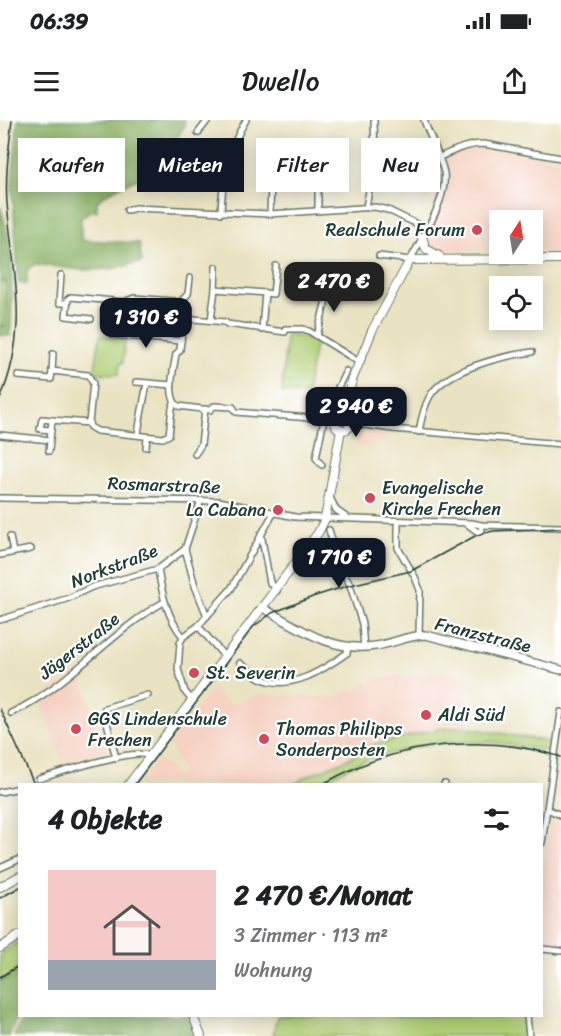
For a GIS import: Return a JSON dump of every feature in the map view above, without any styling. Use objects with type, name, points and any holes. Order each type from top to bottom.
[{"type":"main road","points":[[422,237],[423,245],[428,252],[446,258]]},
{"type":"main road","points":[[344,414],[352,380],[372,331],[410,260],[561,259]]},
{"type":"main road","points":[[344,414],[349,417],[350,423],[348,428],[341,429],[335,425],[335,420],[344,414]]},
{"type":"main road","points":[[130,783],[277,591],[318,533],[325,519],[341,429]]},
{"type":"main road","points":[[0,887],[18,877]]},
{"type":"main road","points":[[0,948],[18,936]]},
{"type":"main road","points":[[193,1017],[201,1036]]},
{"type":"street","points":[[198,133],[208,120]]},
{"type":"street","points":[[221,213],[222,184],[227,161],[231,148],[246,120]]},
{"type":"street","points":[[366,207],[376,149],[374,120]]},
{"type":"street","points":[[424,120],[431,138]]},
{"type":"street","points":[[440,157],[464,146],[484,144],[561,158]]},
{"type":"street","points":[[378,256],[410,260],[441,198],[445,183],[440,162]]},
{"type":"street","points":[[270,214],[271,192]]},
{"type":"street","points":[[318,192],[318,211]]},
{"type":"street","points":[[127,210],[136,208],[270,214],[366,207],[388,210],[427,229]]},
{"type":"street","points":[[214,289],[273,294],[276,266]]},
{"type":"street","points":[[211,320],[216,267]]},
{"type":"street","points":[[61,275],[59,303],[66,303]]},
{"type":"street","points":[[178,304],[188,294],[190,278]]},
{"type":"street","points":[[317,336],[328,292],[336,290],[352,293]]},
{"type":"street","points":[[262,330],[265,293]]},
{"type":"street","points":[[91,319],[66,316],[68,299],[71,297],[124,302],[134,298],[173,301],[178,304],[186,321]]},
{"type":"street","points":[[52,371],[90,376],[93,383],[89,423],[90,427],[97,432],[163,438],[169,435],[174,403],[172,385],[176,354],[180,350],[182,327],[186,321],[211,320],[285,332],[285,329],[303,329],[359,362]]},
{"type":"street","points":[[114,335],[181,341]]},
{"type":"street","points":[[419,432],[428,399],[445,382],[489,361],[532,352]]},
{"type":"street","points":[[18,376],[51,379],[53,354]]},
{"type":"street","points":[[322,465],[316,458],[324,418],[346,371]]},
{"type":"street","points":[[136,382],[172,385]]},
{"type":"street","points":[[138,435],[147,383]]},
{"type":"street","points":[[174,403],[181,407],[210,410],[214,406],[233,407],[236,412],[335,420]]},
{"type":"street","points":[[195,454],[201,445],[205,409]]},
{"type":"street","points":[[51,430],[40,429],[42,419],[89,423]]},
{"type":"street","points":[[49,451],[52,420]]},
{"type":"street","points":[[350,423],[419,432],[561,444]]},
{"type":"street","points":[[0,435],[50,440]]},
{"type":"street","points":[[146,447],[147,438]]},
{"type":"street","points":[[329,496],[338,512],[348,518]]},
{"type":"street","name":"Rosmarstraße","points":[[0,498],[201,500],[228,502],[273,514],[325,519],[348,518],[467,524],[478,532],[482,530],[481,525],[561,527]]},
{"type":"street","points":[[201,500],[185,549],[195,586],[207,616]]},
{"type":"street","points":[[192,700],[185,692],[178,669],[179,648],[183,637],[198,626],[236,580],[273,514]]},
{"type":"street","points":[[398,521],[398,548],[420,590],[419,635]]},
{"type":"street","points":[[329,530],[339,564],[351,588],[362,624],[364,647]]},
{"type":"street","points":[[261,534],[271,585],[277,591]]},
{"type":"street","points":[[10,537],[13,552]]},
{"type":"street","points":[[0,555],[31,549]]},
{"type":"street","name":"Norkstraße","points":[[0,620],[69,598],[92,587],[158,569],[185,549]]},
{"type":"street","points":[[158,569],[164,602],[183,637]]},
{"type":"street","name":"Jägerstraße","points":[[11,712],[36,699],[133,622],[164,602]]},
{"type":"street","name":"Franzstraße","points":[[263,608],[321,640],[348,647],[375,646],[419,635],[561,670]]},
{"type":"street","points":[[198,626],[225,657]]},
{"type":"street","points":[[240,663],[258,677],[275,682],[287,681],[319,673],[347,653],[348,647]]},
{"type":"street","points":[[116,758],[105,708],[148,695]]},
{"type":"street","points":[[543,834],[561,712]]},
{"type":"street","points":[[39,778],[140,753],[150,756]]},
{"type":"street","points":[[0,792],[18,788]]},
{"type":"street","points":[[546,805],[561,815]]},
{"type":"street","points":[[0,868],[18,860]]},
{"type":"street","points":[[543,950],[561,951]]},
{"type":"street","points":[[527,1017],[529,1036]]},
{"type":"shaded area","points":[[479,146],[561,160],[561,251],[543,251],[543,210],[489,210],[489,250],[431,249],[428,245],[427,234],[449,184],[445,162],[447,157],[467,148]]},
{"type":"shaded area","points":[[366,432],[386,437],[385,442],[370,441],[368,447],[357,447],[359,434],[366,435]]},
{"type":"shaded area","name":"GGS Lindenschule Frechen","points":[[79,672],[109,750],[64,766],[39,699]]},
{"type":"shaded area","points":[[434,672],[468,675],[468,734],[400,743],[339,761],[304,783],[140,783],[158,759],[171,768],[175,777],[182,774],[169,744],[213,687],[223,701],[231,704],[260,694],[334,697],[379,678]]},
{"type":"shaded area","points":[[551,819],[561,825],[561,946],[543,945],[543,863]]},
{"type":"green space","points":[[18,120],[184,120],[185,125],[177,138],[137,138],[137,178],[125,184],[125,138],[18,138],[18,192],[109,192],[97,202],[97,211],[90,211],[81,218],[81,240],[139,243],[142,262],[111,269],[81,270],[35,264],[27,270],[27,284],[19,283],[12,186]]},
{"type":"green space","points":[[0,206],[10,254],[12,303],[10,336],[0,335],[0,326],[4,326],[6,282],[0,281]]},
{"type":"green space","points":[[0,281],[6,282],[4,327],[0,326]]},
{"type":"green space","points":[[286,334],[316,340],[306,394],[282,393]]},
{"type":"green space","points":[[100,336],[125,338],[123,363],[120,363],[119,374],[93,372]]},
{"type":"green space","points":[[464,727],[551,742],[549,751],[493,742],[433,743],[372,758],[347,768],[322,783],[296,783],[373,745],[433,730]]},
{"type":"green space","points":[[18,942],[18,971],[0,982],[0,955]]},
{"type":"green space","points":[[18,971],[18,1015],[9,1036],[0,1036],[0,982]]},
{"type":"green space","points":[[24,1017],[188,1017],[196,1036],[14,1036]]},
{"type":"green space","points":[[277,1017],[522,1017],[523,1031],[521,1036],[273,1036]]},
{"type":"tram line","points":[[136,783],[253,627],[272,613],[350,585],[411,571],[477,535],[493,531],[561,528]]},
{"type":"tram line","points":[[0,898],[18,888]]},
{"type":"railway","points":[[0,399],[15,349],[17,325],[17,301],[7,193],[12,120]]},
{"type":"railway","points":[[0,709],[34,783]]},
{"type":"railway","points":[[325,783],[379,759],[439,746],[500,745],[531,749],[561,757]]},
{"type":"railway","points":[[0,977],[18,966]]},
{"type":"place","name":"Realschule Forum","points":[[477,230]]},
{"type":"place","name":"Evangelische Kirche Frechen","points":[[370,498]]},
{"type":"place","name":"La Cabana","points":[[278,510]]},
{"type":"place","name":"St. Severin","points":[[194,673]]},
{"type":"place","name":"Aldi Süd","points":[[426,715]]},
{"type":"place","name":"GGS Lindenschule Frechen","points":[[76,729]]},
{"type":"place","name":"Thomas Philipps Sonderposten","points":[[264,739]]}]
